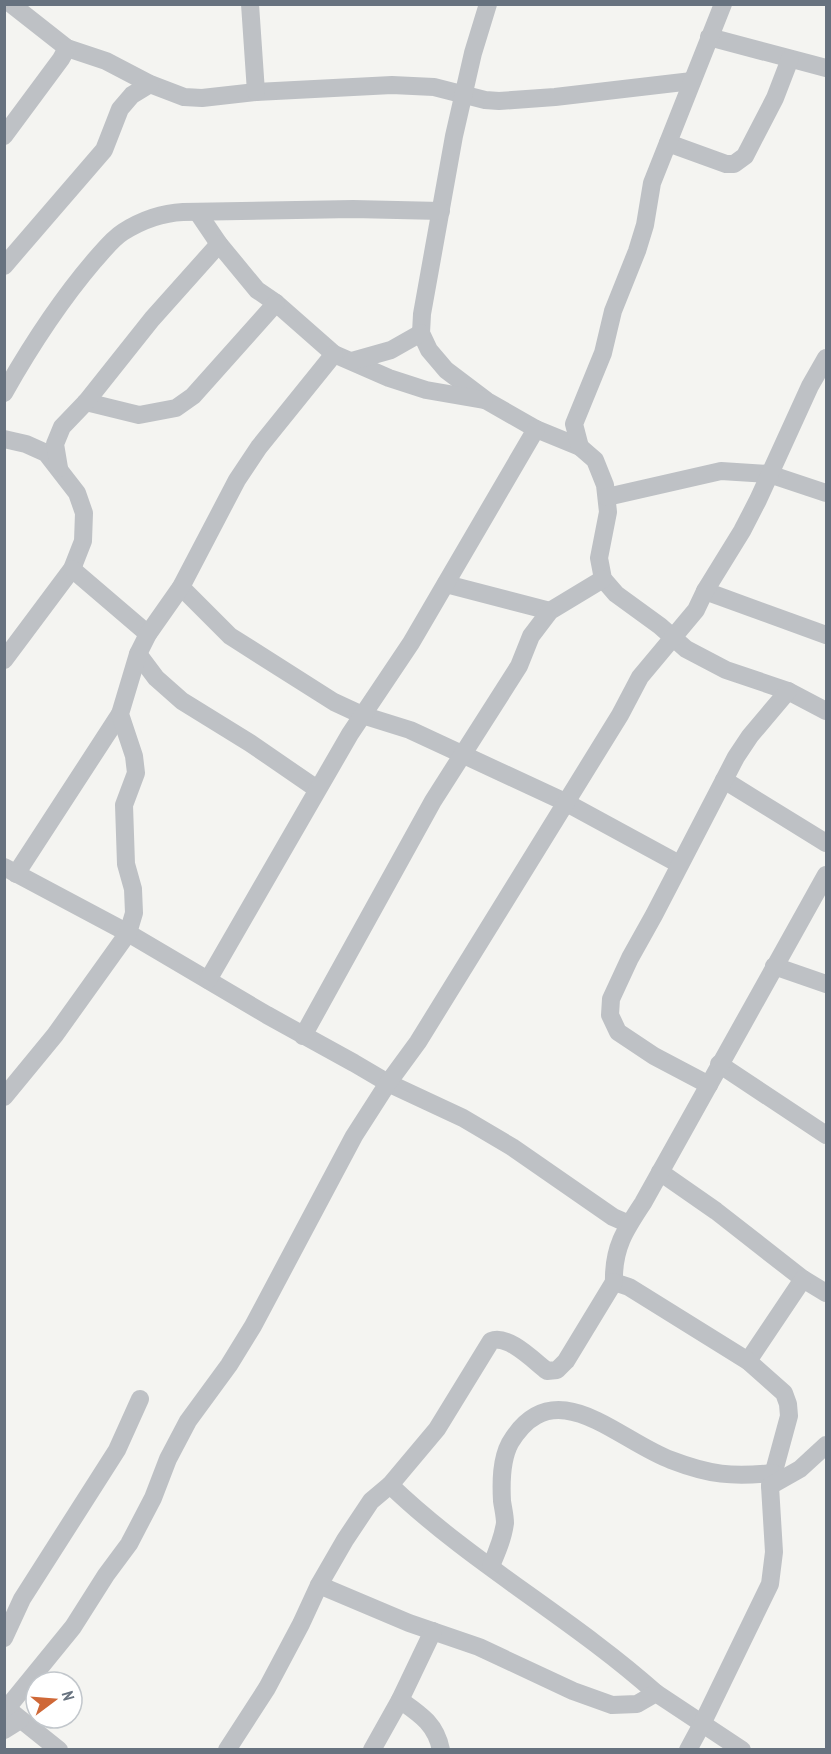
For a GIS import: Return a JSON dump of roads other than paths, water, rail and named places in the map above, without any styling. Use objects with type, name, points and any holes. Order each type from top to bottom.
[{"type":"street","points":[[11,4],[67,48],[106,61],[150,84],[184,97],[202,98],[256,92],[392,85],[434,87],[485,100],[500,101],[555,98],[692,81]]},
{"type":"street","points":[[250,4],[256,92]]},
{"type":"street","points":[[488,4],[448,164],[422,314],[421,333],[429,350],[446,370],[488,401],[536,429],[580,447],[595,460],[601,473],[608,512],[599,558],[603,579],[616,594],[686,649],[726,670],[788,692],[826,711]]},
{"type":"street","points":[[555,437],[574,424],[603,353],[613,311],[645,225],[652,183],[723,4]]},
{"type":"street","points":[[709,37],[826,68]]},
{"type":"street","points":[[4,136],[67,48]]},
{"type":"street","points":[[668,143],[726,164],[739,162],[745,156],[776,98],[790,59]]},
{"type":"street","points":[[4,266],[104,150],[120,109],[132,95],[150,84]]},
{"type":"street","points":[[4,393],[64,300],[111,242],[122,232],[152,217],[169,212],[353,209],[441,211]]},
{"type":"street","points":[[198,213],[219,244],[257,290],[276,303],[334,354],[389,378],[426,390],[488,401]]},
{"type":"street","points":[[59,468],[55,444],[62,427],[86,402],[152,319],[219,244]]},
{"type":"street","points":[[86,402],[139,415],[176,408],[193,396],[276,303]]},
{"type":"street","points":[[352,361],[391,350],[421,333]]},
{"type":"street","points":[[334,354],[259,447],[237,480],[181,587],[148,634],[138,654],[120,714],[10,870],[128,933],[388,1083],[463,1118],[512,1147],[613,1217],[629,1224]]},
{"type":"street","points":[[4,1730],[10,1711],[73,1627],[129,1544],[188,1421],[229,1365],[253,1326],[354,1136],[418,1042],[620,715],[640,677],[696,610],[742,531],[810,386],[826,358]]},
{"type":"street","points":[[574,424],[580,447]]},
{"type":"street","points":[[208,980],[317,789],[362,715],[411,643],[536,429]]},
{"type":"street","points":[[4,439],[26,444],[46,453],[77,493],[84,513],[83,541],[72,569],[4,660]]},
{"type":"street","points":[[607,497],[721,471],[769,474],[826,493]]},
{"type":"street","points":[[72,569],[148,634]]},
{"type":"street","points":[[303,1036],[433,801],[519,666],[531,636],[550,611],[603,579]]},
{"type":"street","points":[[446,584],[550,611]]},
{"type":"street","points":[[181,587],[230,636],[333,702],[362,715],[410,730],[565,802],[679,864]]},
{"type":"street","points":[[705,591],[826,635]]},
{"type":"street","points":[[138,654],[156,678],[182,701],[250,743],[317,789]]},
{"type":"street","points":[[709,1084],[654,1056],[618,1032],[610,1015],[611,999],[630,958],[724,780],[750,736],[788,692]]},
{"type":"street","points":[[4,1097],[55,1035],[128,933],[134,913],[133,889],[126,864],[124,805],[136,773],[134,756],[120,714]]},
{"type":"street","points":[[724,780],[826,843]]},
{"type":"street","points":[[227,1749],[267,1688],[319,1585],[345,1540],[371,1501],[390,1485],[437,1429],[491,1341],[498,1338],[507,1341],[547,1371],[557,1370],[566,1361],[614,1282],[616,1251],[629,1224],[826,875]]},
{"type":"street","points":[[774,966],[826,984]]},
{"type":"street","points":[[719,1064],[826,1135]]},
{"type":"street","points":[[660,1172],[716,1211],[803,1279],[826,1293]]},
{"type":"street","points":[[748,1361],[803,1279]]},
{"type":"street","points":[[614,1282],[629,1287],[748,1361],[784,1393],[788,1404],[789,1416],[772,1480],[774,1551],[770,1584],[688,1749]]},
{"type":"street","points":[[4,1638],[22,1599],[117,1450],[140,1399]]},
{"type":"street","points":[[491,1566],[499,1549],[505,1521],[501,1473],[509,1445],[526,1421],[540,1412],[566,1409],[588,1416],[669,1460],[710,1474],[772,1480],[800,1469],[826,1445]]},
{"type":"street","points":[[390,1485],[413,1507],[612,1656],[656,1693],[742,1749]]},
{"type":"street","points":[[319,1585],[410,1623],[515,1662],[573,1691],[612,1705],[637,1704],[656,1693]]},
{"type":"street","points":[[372,1749],[400,1700],[434,1631]]},
{"type":"street","points":[[400,1700],[427,1719],[435,1731],[441,1749]]},
{"type":"street","points":[[10,1711],[59,1749]]}]
